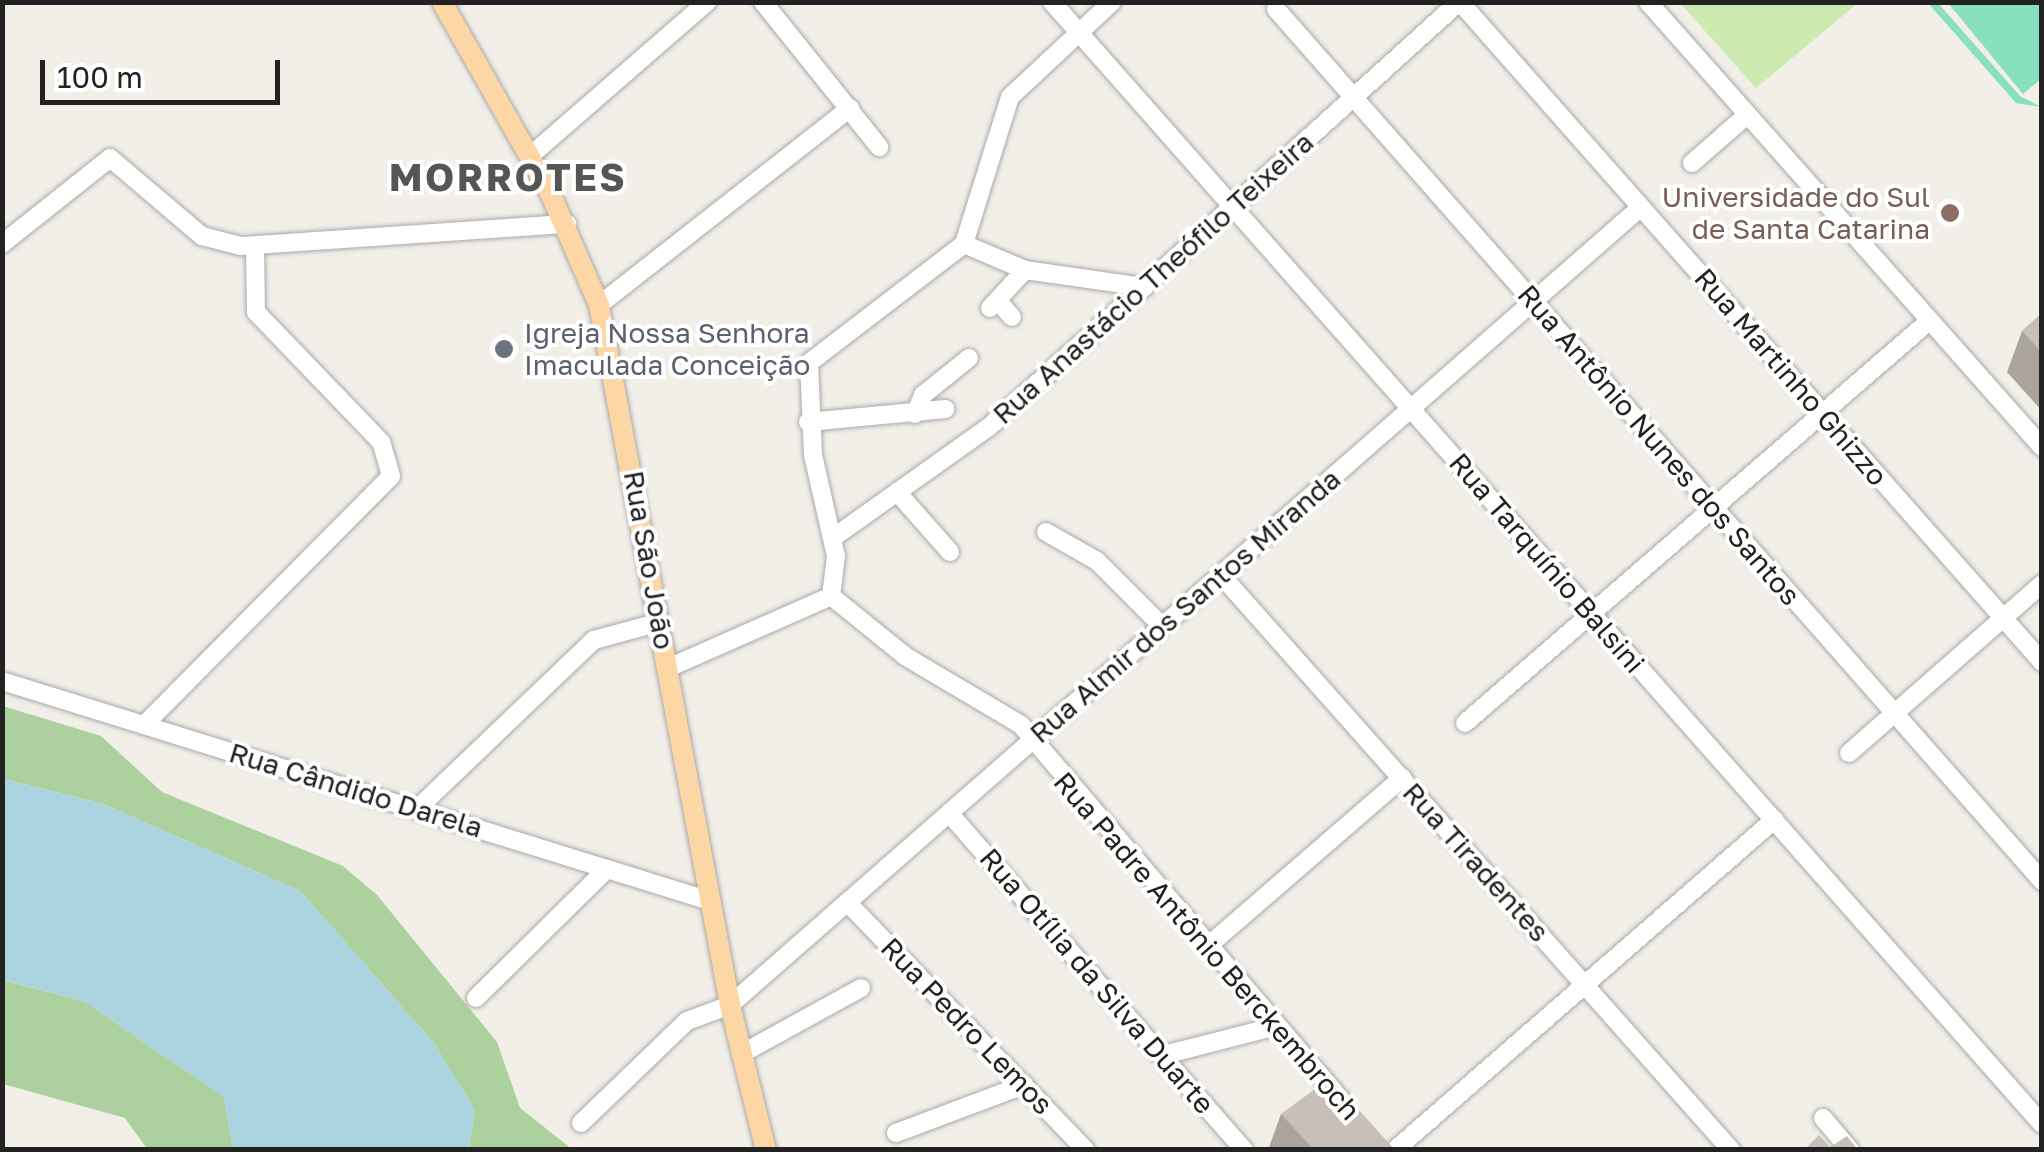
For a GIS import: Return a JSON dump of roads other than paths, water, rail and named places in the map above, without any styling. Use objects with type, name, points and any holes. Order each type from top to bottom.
[{"type":"main road","name":"Rua São João","points":[[442,2],[566,224],[599,305],[730,1005],[766,1150]]},
{"type":"street","points":[[530,156],[707,2]]},
{"type":"street","points":[[764,2],[878,147]]},
{"type":"street","name":"Rua Tarquínio Balsini","points":[[1052,2],[2042,1124]]},
{"type":"street","points":[[668,668],[830,596],[834,538],[808,422],[813,355],[964,244],[1010,97],[1112,2]]},
{"type":"street","name":"Rua Anastácio Theófilo Teixeira","points":[[834,538],[990,426],[1231,204],[1460,2]]},
{"type":"street","name":"Rua Martinho Ghizzo","points":[[1460,2],[2042,662]]},
{"type":"street","points":[[1648,2],[2042,447]]},
{"type":"street","name":"Rua Antônio Nunes dos Santos","points":[[1276,9],[2042,881]]},
{"type":"street","points":[[599,305],[850,108]]},
{"type":"street","points":[[1692,163],[1748,115]]},
{"type":"street","points":[[2,244],[110,158],[202,236],[255,246],[566,224]]},
{"type":"street","name":"Rua Almir dos Santos Miranda","points":[[581,1122],[686,1021],[730,1005],[1641,208]]},
{"type":"street","points":[[964,244],[1025,270],[1145,287]]},
{"type":"street","points":[[145,724],[391,476],[381,442],[256,312],[255,246]]},
{"type":"street","points":[[1012,317],[994,304],[1025,270]]},
{"type":"street","points":[[1464,723],[1929,321]]},
{"type":"street","points":[[915,414],[923,396],[970,358]]},
{"type":"street","points":[[808,422],[945,409]]},
{"type":"street","points":[[897,492],[950,552]]},
{"type":"street","points":[[1046,532],[1097,562],[1162,626]]},
{"type":"street","name":"Rua Tiradentes","points":[[1222,575],[1731,1150]]},
{"type":"street","points":[[1848,753],[2042,584]]},
{"type":"street","name":"Rua Padre Antônio Berckembroch","points":[[830,596],[905,656],[1010,714],[1030,742],[1372,1136]]},
{"type":"street","points":[[417,809],[594,640],[660,622]]},
{"type":"street","name":"Rua Cândido Darela","points":[[2,681],[710,901]]},
{"type":"street","points":[[1208,946],[1402,778]]},
{"type":"street","name":"Rua Otília da Silva Duarte","points":[[949,813],[1244,1150]]},
{"type":"street","points":[[1395,1150],[1774,820]]},
{"type":"street","points":[[476,998],[607,868]]},
{"type":"street","name":"Rua Pedro Lemos","points":[[847,902],[1086,1150]]},
{"type":"street","points":[[741,1054],[861,988]]},
{"type":"street","points":[[1164,1055],[1277,1026]]},
{"type":"street","points":[[896,1133],[1024,1085]]},
{"type":"street","points":[[1823,1118],[1850,1150]]},
{"type":"water","points":[[3,779],[103,804],[300,891],[433,1042],[475,1111],[469,1149],[233,1149],[224,1097],[84,1001],[3,980]]},
{"type":"place","name":"Universidade do Sul de Santa Catarina","points":[[1950,213]]},
{"type":"place","name":"Igreja Nossa Senhora Imaculada Conceição","points":[[504,349]]},
{"type":"district","name":"MORROTES","points":[[508,177]]}]
